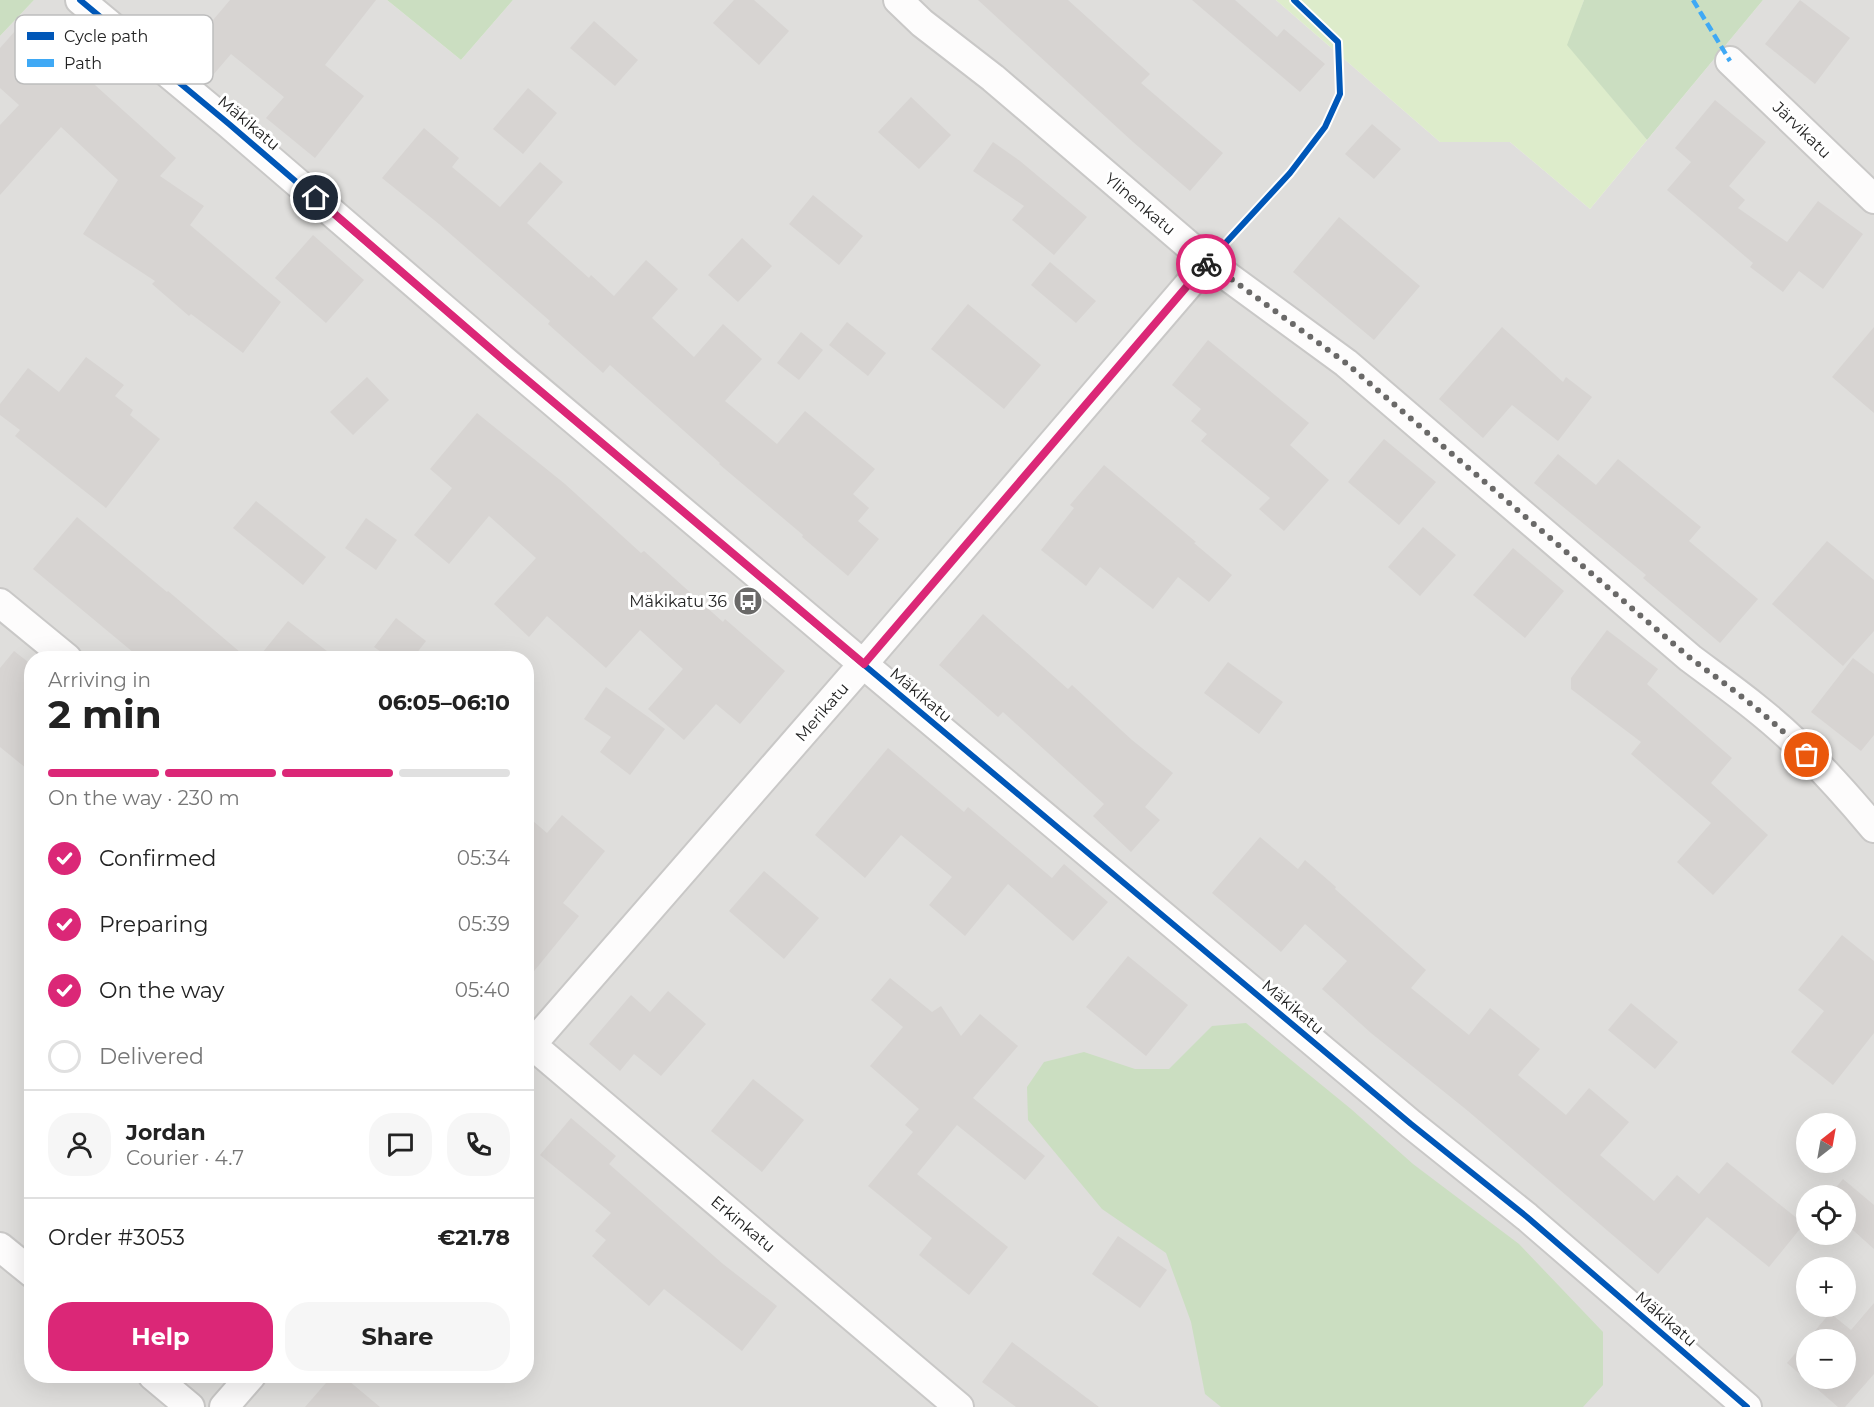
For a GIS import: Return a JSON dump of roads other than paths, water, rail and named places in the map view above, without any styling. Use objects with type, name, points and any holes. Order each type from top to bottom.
[{"type":"street","name":"Mäkikatu","points":[[80,0],[98,15]]},
{"type":"street","name":"Ylinenkatu","points":[[897,0],[922,23],[993,78],[1208,262],[1346,363],[1690,658],[1769,719],[1846,794],[1874,828]]},
{"type":"street","name":"Järvikatu","points":[[1730,61],[1874,199]]},
{"type":"street","name":"Mäkikatu","points":[[181,84],[864,664],[1411,1124],[1527,1217],[1747,1407]]},
{"type":"street","name":"Merikatu","points":[[534,1038],[864,664],[1208,262]]},
{"type":"street","points":[[0,603],[58,651]]},
{"type":"street","name":"Erkinkatu","points":[[534,1050],[959,1407]]},
{"type":"street","points":[[0,1247],[24,1266]]},
{"type":"street","points":[[161,1383],[190,1407]]},
{"type":"street","points":[[224,1407],[245,1383]]},
{"type":"place","name":"Mäkikatu 36","points":[[748,601]]}]
